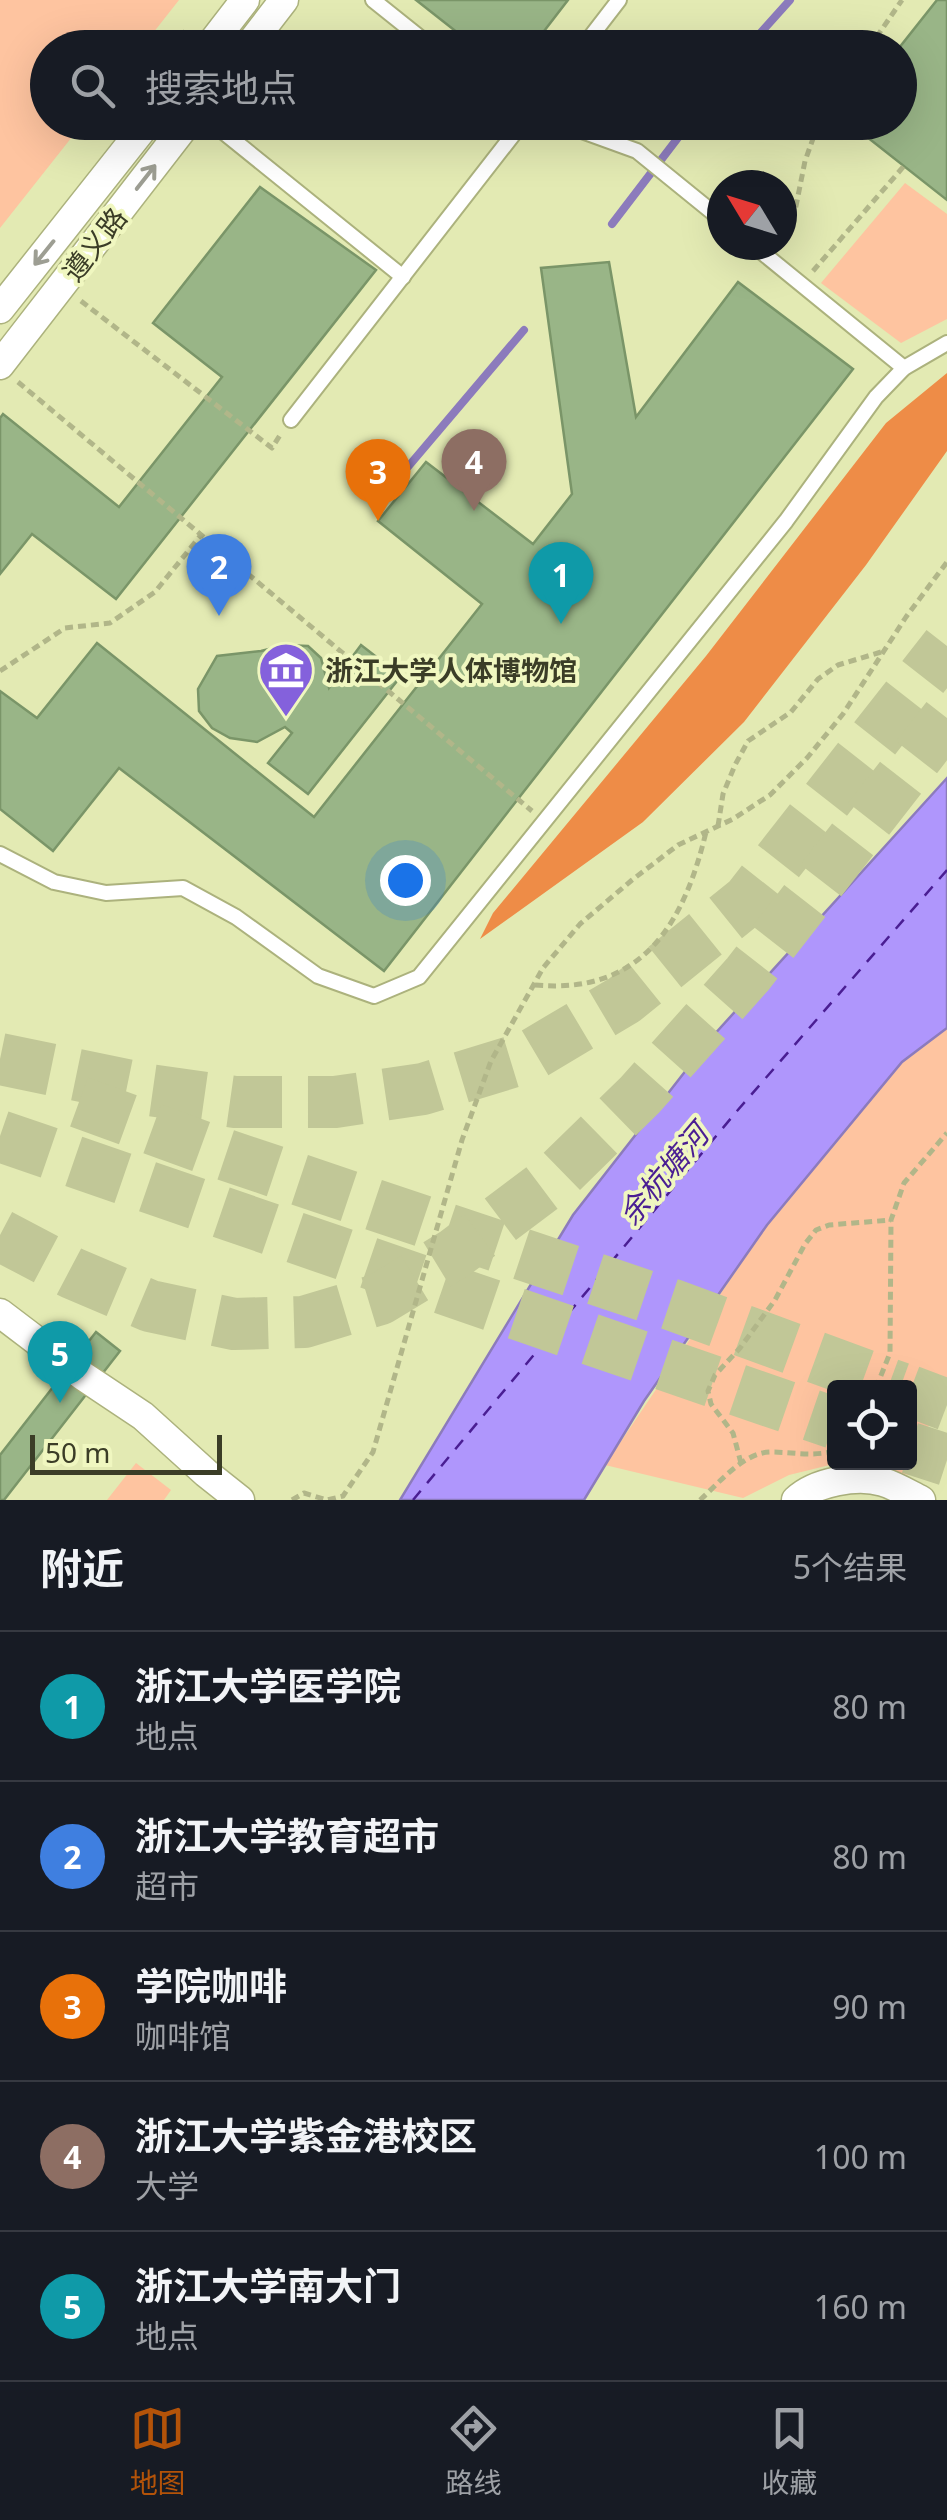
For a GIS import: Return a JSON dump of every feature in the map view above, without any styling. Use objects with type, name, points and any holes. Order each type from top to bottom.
[{"type":"street","points":[[222,30],[245,0]]},
{"type":"street","points":[[261,30],[284,0]]},
{"type":"street","name":"遵义路","points":[[1,305],[134,140]]},
{"type":"street","name":"遵义路","points":[[11,350],[174,140]]},
{"type":"street","points":[[1,305],[11,350]]},
{"type":"street","points":[[0,1313],[143,1416],[240,1500]]},
{"type":"street","points":[[796,1500],[839,1480],[880,1480],[921,1500]]},
{"type":"lane","points":[[373,0],[410,30]]},
{"type":"lane","points":[[596,30],[619,0]]},
{"type":"lane","points":[[234,140],[403,276]]},
{"type":"lane","points":[[291,420],[509,140]]},
{"type":"lane","points":[[607,140],[637,151],[707,208]]},
{"type":"lane","points":[[771,260],[904,368]]},
{"type":"lane","points":[[0,854],[54,882],[106,894],[184,888],[236,917],[318,976],[374,996],[418,977],[786,521],[876,397],[904,368],[947,342]]},
{"type":"path","points":[[881,30],[902,0]]},
{"type":"path","points":[[797,201],[813,140]]},
{"type":"path","points":[[801,284],[904,166]]},
{"type":"path","points":[[75,296],[272,448],[291,420]]},
{"type":"path","points":[[11,350],[201,535],[544,821]]},
{"type":"path","points":[[0,671],[64,628],[110,623],[155,592],[201,535]]},
{"type":"path","points":[[292,1500],[304,1493],[326,1500],[343,1496],[373,1452],[462,1140],[491,1061],[543,968],[580,924],[678,846],[770,795],[807,758],[843,714],[947,562]]},
{"type":"path","points":[[718,826],[723,794],[748,741],[791,712],[818,680],[838,665],[884,651]]},
{"type":"path","points":[[534,985],[587,983],[643,958],[684,902],[698,868],[706,832]]},
{"type":"path","points":[[879,1380],[890,1353],[891,1220],[904,1184],[947,1132]]},
{"type":"path","points":[[741,1463],[733,1432],[708,1392],[716,1375],[776,1300],[816,1230],[829,1225],[891,1220]]},
{"type":"path","points":[[700,1500],[741,1463],[766,1451],[801,1455],[827,1452]]},
{"type":"shaded area","points":[[0,0],[179,0],[155,30],[30,30],[30,140],[70,140],[0,228]]},
{"type":"shaded area","points":[[905,183],[947,214],[947,319],[901,343],[821,283]]},
{"type":"shaded area","points":[[947,373],[947,451],[866,565],[744,722],[643,822],[480,939],[493,913],[706,656],[886,423]]},
{"type":"shaded area","points":[[947,1028],[947,1380],[917,1455],[917,1380],[827,1380],[827,1466],[789,1475],[743,1498],[605,1465],[767,1225],[902,1062]]},
{"type":"shaded area","points":[[136,1463],[171,1490],[164,1500],[107,1500]]},
{"type":"shaded area","points":[[884,1470],[911,1470],[909,1475]]},
{"type":"water","name":"余杭塘河","points":[[947,778],[947,1028],[902,1062],[767,1225],[644,1401],[584,1500],[400,1500],[573,1215],[712,1037]]},
{"type":"building","points":[[416,0],[568,0],[545,30],[454,30]]},
{"type":"building","points":[[937,0],[947,0],[947,200],[871,140],[917,140],[917,30],[913,30]]},
{"type":"building","points":[[260,187],[376,270],[116,599],[32,534],[0,574],[0,418],[3,414],[119,507],[222,377],[153,323]]},
{"type":"building","points":[[609,262],[636,417],[738,282],[853,369],[384,971],[119,768],[53,851],[0,809],[0,691],[37,718],[97,643],[314,817],[482,604],[378,521],[426,462],[533,544],[572,494],[541,268]]},
{"type":"building","name":"浙江大学人体博物馆","points":[[285,645],[308,646],[321,658],[329,688],[361,645],[401,676],[308,794],[268,763],[292,733],[285,727],[257,742],[230,738],[212,728],[199,711],[198,689],[217,656]]},
{"type":"building","points":[[96,1332],[120,1351],[4,1500],[0,1500],[0,1455]]},
{"type":"waterway","points":[[763,30],[790,0]]},
{"type":"waterway","points":[[612,224],[676,140]]},
{"type":"waterway","points":[[379,501],[524,330]]},
{"type":"ferry route","points":[[413,1500],[737,1111],[947,870]]},
{"type":"tunnel","points":[[0,1059],[150,1090],[235,1102],[335,1102],[423,1089],[528,1057],[624,1000],[748,900],[947,646]]},
{"type":"tunnel","points":[[0,1235],[72,1273],[150,1306],[234,1324],[304,1322],[380,1299],[454,1254],[554,1179],[640,1095],[748,974],[947,718]]},
{"type":"tunnel","points":[[79,1102],[673,1305],[878,1380]]},
{"type":"tunnel","points":[[0,1136],[827,1421]]},
{"type":"tunnel","points":[[917,1394],[947,1405]]},
{"type":"tunnel","points":[[917,1450],[947,1460]]},
{"type":"place","name":"浙江大学紫金港校区","points":[[474,511]]},
{"type":"place","name":"学院咖啡","points":[[378,521]]},
{"type":"place","name":"浙江大学教育超市","points":[[219,616]]},
{"type":"place","name":"浙江大学医学院","points":[[561,624]]},
{"type":"place","name":"浙江大学人体博物馆","points":[[286,719]]},
{"type":"place","name":"浙江大学南大门","points":[[60,1403]]}]
